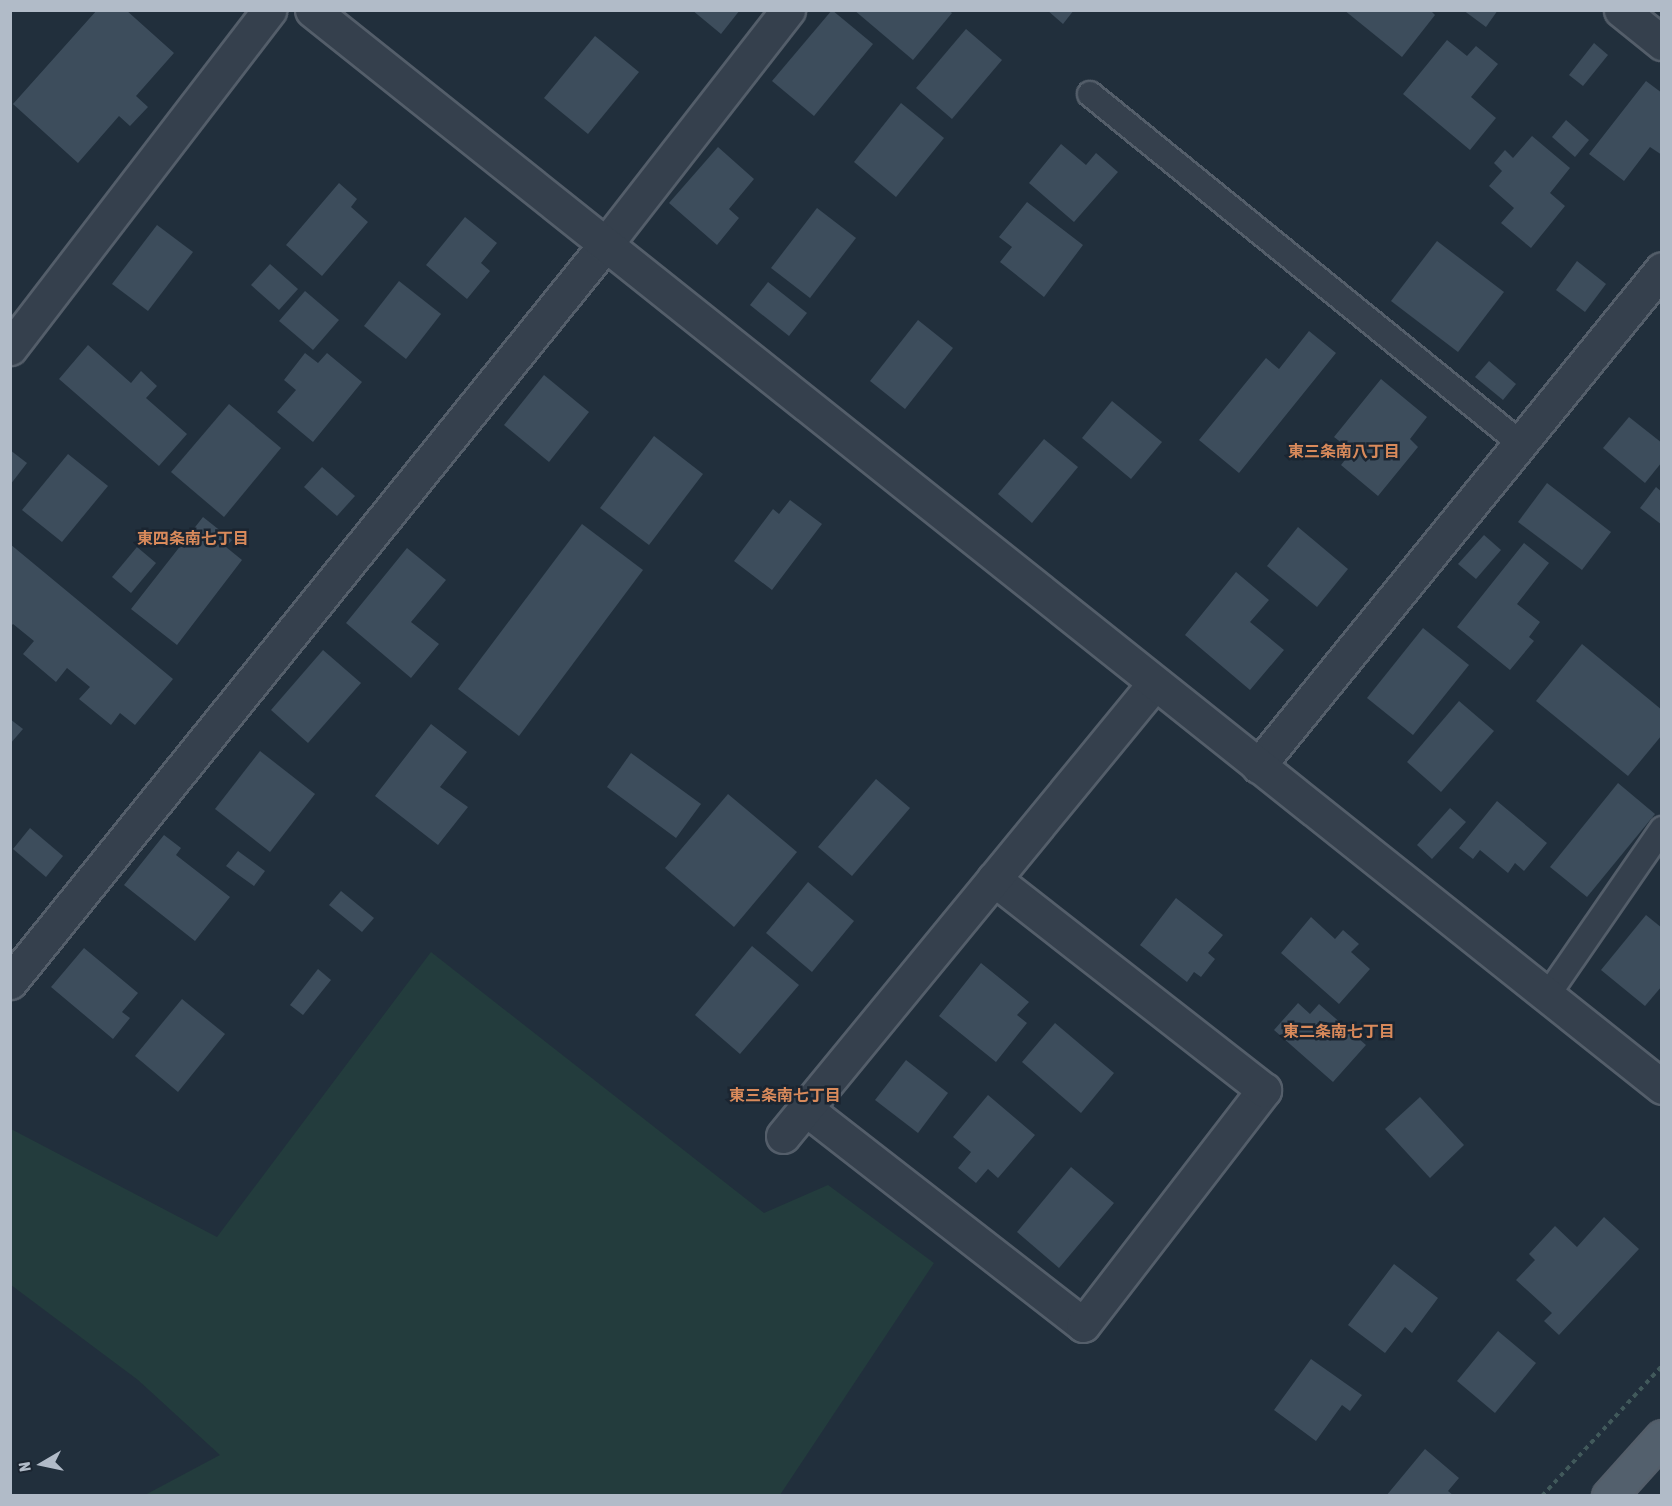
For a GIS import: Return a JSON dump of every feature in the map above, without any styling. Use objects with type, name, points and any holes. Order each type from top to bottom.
[{"type":"main road","points":[[1609,1496],[1662,1437]]},
{"type":"street","points":[[10,348],[269,10]]},
{"type":"street","points":[[312,10],[1662,1088]]},
{"type":"street","points":[[10,982],[605,245],[788,10]]},
{"type":"street","points":[[1621,10],[1662,43]]},
{"type":"street","points":[[1258,766],[1662,269]]},
{"type":"street","points":[[783,1136],[1154,684]]},
{"type":"street","points":[[806,1110],[1083,1325],[1264,1090],[994,879]]},
{"type":"lane","points":[[1090,94],[1521,443]]},
{"type":"lane","points":[[1547,996],[1662,829]]},
{"type":"path","points":[[1542,1496],[1662,1366]]},
{"type":"green space","points":[[431,952],[764,1213],[828,1185],[934,1263],[780,1495],[145,1495],[220,1455],[138,1380],[11,1285],[11,1129],[217,1237]]},
{"type":"building","points":[[97,10],[126,10],[174,53],[136,96],[148,107],[130,126],[119,116],[78,163],[13,104]]},
{"type":"building","points":[[692,10],[740,10],[721,34]]},
{"type":"building","points":[[832,10],[873,44],[814,116],[772,81]]},
{"type":"building","points":[[854,10],[948,10],[952,13],[913,60]]},
{"type":"building","points":[[1047,10],[1074,10],[1063,24]]},
{"type":"building","points":[[1344,10],[1430,10],[1435,15],[1402,57]]},
{"type":"building","points":[[1463,10],[1498,10],[1486,27]]},
{"type":"building","points":[[966,29],[1002,60],[952,119],[916,88]]},
{"type":"building","points":[[595,36],[639,72],[588,134],[544,98]]},
{"type":"building","points":[[1447,40],[1467,56],[1476,46],[1498,64],[1471,97],[1496,118],[1470,150],[1403,94]]},
{"type":"building","points":[[1594,43],[1608,55],[1583,86],[1569,75]]},
{"type":"building","points":[[1646,81],[1662,93],[1662,155],[1650,147],[1624,181],[1589,154]]},
{"type":"building","points":[[901,103],[944,138],[896,197],[854,162]]},
{"type":"building","points":[[1566,120],[1589,140],[1575,157],[1552,137]]},
{"type":"building","points":[[1532,136],[1570,168],[1550,193],[1565,206],[1531,248],[1501,223],[1514,208],[1489,186],[1502,171],[1494,163],[1505,150],[1513,158]]},
{"type":"building","points":[[1061,144],[1086,165],[1096,153],[1118,172],[1074,222],[1029,183]]},
{"type":"building","points":[[718,147],[754,179],[729,209],[739,218],[717,245],[669,203]]},
{"type":"building","points":[[339,183],[357,199],[351,207],[368,222],[322,276],[286,245]]},
{"type":"building","points":[[1027,202],[1083,245],[1044,297],[1000,262],[1012,247],[999,237]]},
{"type":"building","points":[[817,208],[856,238],[810,298],[771,268]]},
{"type":"building","points":[[465,217],[497,243],[481,263],[490,271],[467,299],[426,265]]},
{"type":"building","points":[[157,225],[193,252],[148,311],[112,284]]},
{"type":"building","points":[[1437,241],[1504,292],[1458,352],[1391,301]]},
{"type":"building","points":[[1577,261],[1606,284],[1585,312],[1556,290]]},
{"type":"building","points":[[270,264],[298,289],[279,310],[251,285]]},
{"type":"building","points":[[399,281],[441,314],[406,359],[364,326]]},
{"type":"building","points":[[768,282],[807,313],[789,336],[750,305]]},
{"type":"building","points":[[305,291],[339,320],[313,350],[279,321]]},
{"type":"building","points":[[918,320],[953,348],[905,409],[870,381]]},
{"type":"building","points":[[1309,331],[1336,353],[1239,473],[1199,440],[1266,358],[1279,369]]},
{"type":"building","points":[[88,345],[131,383],[141,371],[157,386],[146,398],[187,434],[159,466],[59,379]]},
{"type":"building","points":[[305,353],[318,363],[327,353],[362,382],[313,442],[277,412],[296,390],[284,380]]},
{"type":"building","points":[[1489,361],[1516,384],[1503,400],[1475,377]]},
{"type":"building","points":[[544,375],[589,412],[549,462],[504,425]]},
{"type":"building","points":[[1381,379],[1427,417],[1410,439],[1418,447],[1378,496],[1341,465],[1352,451],[1334,437]]},
{"type":"building","points":[[1112,401],[1162,442],[1131,479],[1082,438]]},
{"type":"building","points":[[229,404],[281,448],[224,517],[171,472]]},
{"type":"building","points":[[1629,417],[1662,443],[1662,462],[1645,483],[1603,448]]},
{"type":"building","points":[[654,436],[703,474],[649,545],[600,508]]},
{"type":"building","points":[[1044,439],[1078,467],[1032,523],[998,494]]},
{"type":"building","points":[[10,450],[27,463],[10,485]]},
{"type":"building","points":[[68,454],[108,486],[62,542],[22,510]]},
{"type":"building","points":[[322,467],[355,496],[337,516],[304,487]]},
{"type":"building","points":[[1547,483],[1611,532],[1582,570],[1518,522]]},
{"type":"building","points":[[1656,487],[1662,492],[1662,525],[1640,508]]},
{"type":"building","points":[[790,500],[822,524],[772,590],[734,561],[773,509],[779,514]]},
{"type":"building","points":[[203,517],[232,540],[226,547],[242,560],[177,645],[131,609]]},
{"type":"building","points":[[582,524],[643,570],[519,736],[458,689]]},
{"type":"building","points":[[1298,527],[1348,569],[1317,607],[1267,566]]},
{"type":"building","points":[[1484,535],[1501,550],[1476,579],[1458,564]]},
{"type":"building","points":[[1524,543],[1549,563],[1517,604],[1540,622],[1529,637],[1534,641],[1510,670],[1457,627]]},
{"type":"building","points":[[10,544],[173,679],[135,725],[120,713],[111,725],[79,699],[90,687],[67,668],[56,682],[23,654],[34,641],[13,624],[10,627]]},
{"type":"building","points":[[137,547],[156,563],[131,593],[112,577]]},
{"type":"building","points":[[407,548],[446,580],[411,622],[439,644],[411,678],[346,623]]},
{"type":"building","points":[[1236,572],[1269,600],[1250,622],[1284,650],[1250,690],[1185,635]]},
{"type":"building","points":[[1423,628],[1469,665],[1413,735],[1367,698]]},
{"type":"building","points":[[1582,644],[1662,710],[1662,735],[1628,776],[1536,701]]},
{"type":"building","points":[[323,650],[361,683],[308,743],[271,710]]},
{"type":"building","points":[[1459,701],[1494,731],[1441,792],[1407,762]]},
{"type":"building","points":[[10,719],[23,729],[10,744]]},
{"type":"building","points":[[431,724],[467,752],[440,787],[468,807],[438,845],[375,796]]},
{"type":"building","points":[[260,751],[315,794],[270,852],[215,809]]},
{"type":"building","points":[[631,753],[701,804],[676,838],[607,787]]},
{"type":"building","points":[[876,779],[910,808],[852,876],[818,847]]},
{"type":"building","points":[[1618,783],[1655,814],[1587,897],[1550,867]]},
{"type":"building","points":[[728,794],[797,852],[734,927],[665,868]]},
{"type":"building","points":[[1497,801],[1547,843],[1524,871],[1515,863],[1508,873],[1480,850],[1473,859],[1459,848]]},
{"type":"building","points":[[1450,808],[1466,822],[1432,859],[1417,845]]},
{"type":"building","points":[[30,828],[63,856],[46,877],[13,849]]},
{"type":"building","points":[[164,835],[181,848],[176,855],[230,897],[195,941],[124,885]]},
{"type":"building","points":[[238,851],[265,871],[254,886],[226,866]]},
{"type":"building","points":[[808,882],[854,921],[812,972],[766,933]]},
{"type":"building","points":[[341,891],[374,918],[362,932],[329,905]]},
{"type":"building","points":[[1176,898],[1223,935],[1208,953],[1215,959],[1201,977],[1194,972],[1187,982],[1140,945]]},
{"type":"building","points":[[1646,915],[1662,928],[1662,986],[1645,1006],[1601,970]]},
{"type":"building","points":[[1311,917],[1335,939],[1343,930],[1359,944],[1351,952],[1370,969],[1339,1004],[1281,953]]},
{"type":"building","points":[[752,946],[799,985],[740,1054],[695,1015]]},
{"type":"building","points":[[84,948],[138,993],[122,1012],[130,1018],[113,1039],[51,987]]},
{"type":"building","points":[[981,963],[1029,1002],[1017,1015],[1027,1023],[996,1062],[939,1016]]},
{"type":"building","points":[[318,969],[331,980],[303,1015],[290,1005]]},
{"type":"building","points":[[182,999],[225,1034],[178,1092],[135,1056]]},
{"type":"building","points":[[1298,1003],[1310,1014],[1319,1004],[1366,1045],[1333,1082],[1274,1030]]},
{"type":"building","points":[[1055,1023],[1114,1073],[1081,1113],[1022,1062]]},
{"type":"building","points":[[906,1060],[948,1093],[918,1133],[875,1100]]},
{"type":"building","points":[[988,1095],[1035,1135],[998,1178],[988,1169],[976,1183],[958,1168],[971,1152],[953,1137]]},
{"type":"building","points":[[1420,1097],[1464,1145],[1430,1178],[1385,1129]]},
{"type":"building","points":[[1071,1167],[1114,1203],[1059,1268],[1017,1232]]},
{"type":"building","points":[[1604,1217],[1639,1249],[1559,1335],[1544,1321],[1552,1313],[1516,1280],[1535,1260],[1529,1254],[1555,1226],[1577,1247]]},
{"type":"building","points":[[1394,1264],[1438,1298],[1412,1333],[1405,1327],[1385,1353],[1348,1325]]},
{"type":"building","points":[[1498,1331],[1536,1363],[1495,1413],[1457,1381]]},
{"type":"building","points":[[1311,1359],[1362,1395],[1350,1411],[1342,1405],[1316,1441],[1274,1410]]},
{"type":"building","points":[[1425,1449],[1459,1478],[1448,1491],[1454,1496],[1386,1496]]},
{"type":"district","name":"東三条南八丁目","points":[[1344,451]]},
{"type":"district","name":"東四条南七丁目","points":[[193,538]]},
{"type":"district","name":"東二条南七丁目","points":[[1339,1031]]},
{"type":"district","name":"東三条南七丁目","points":[[785,1095]]}]
